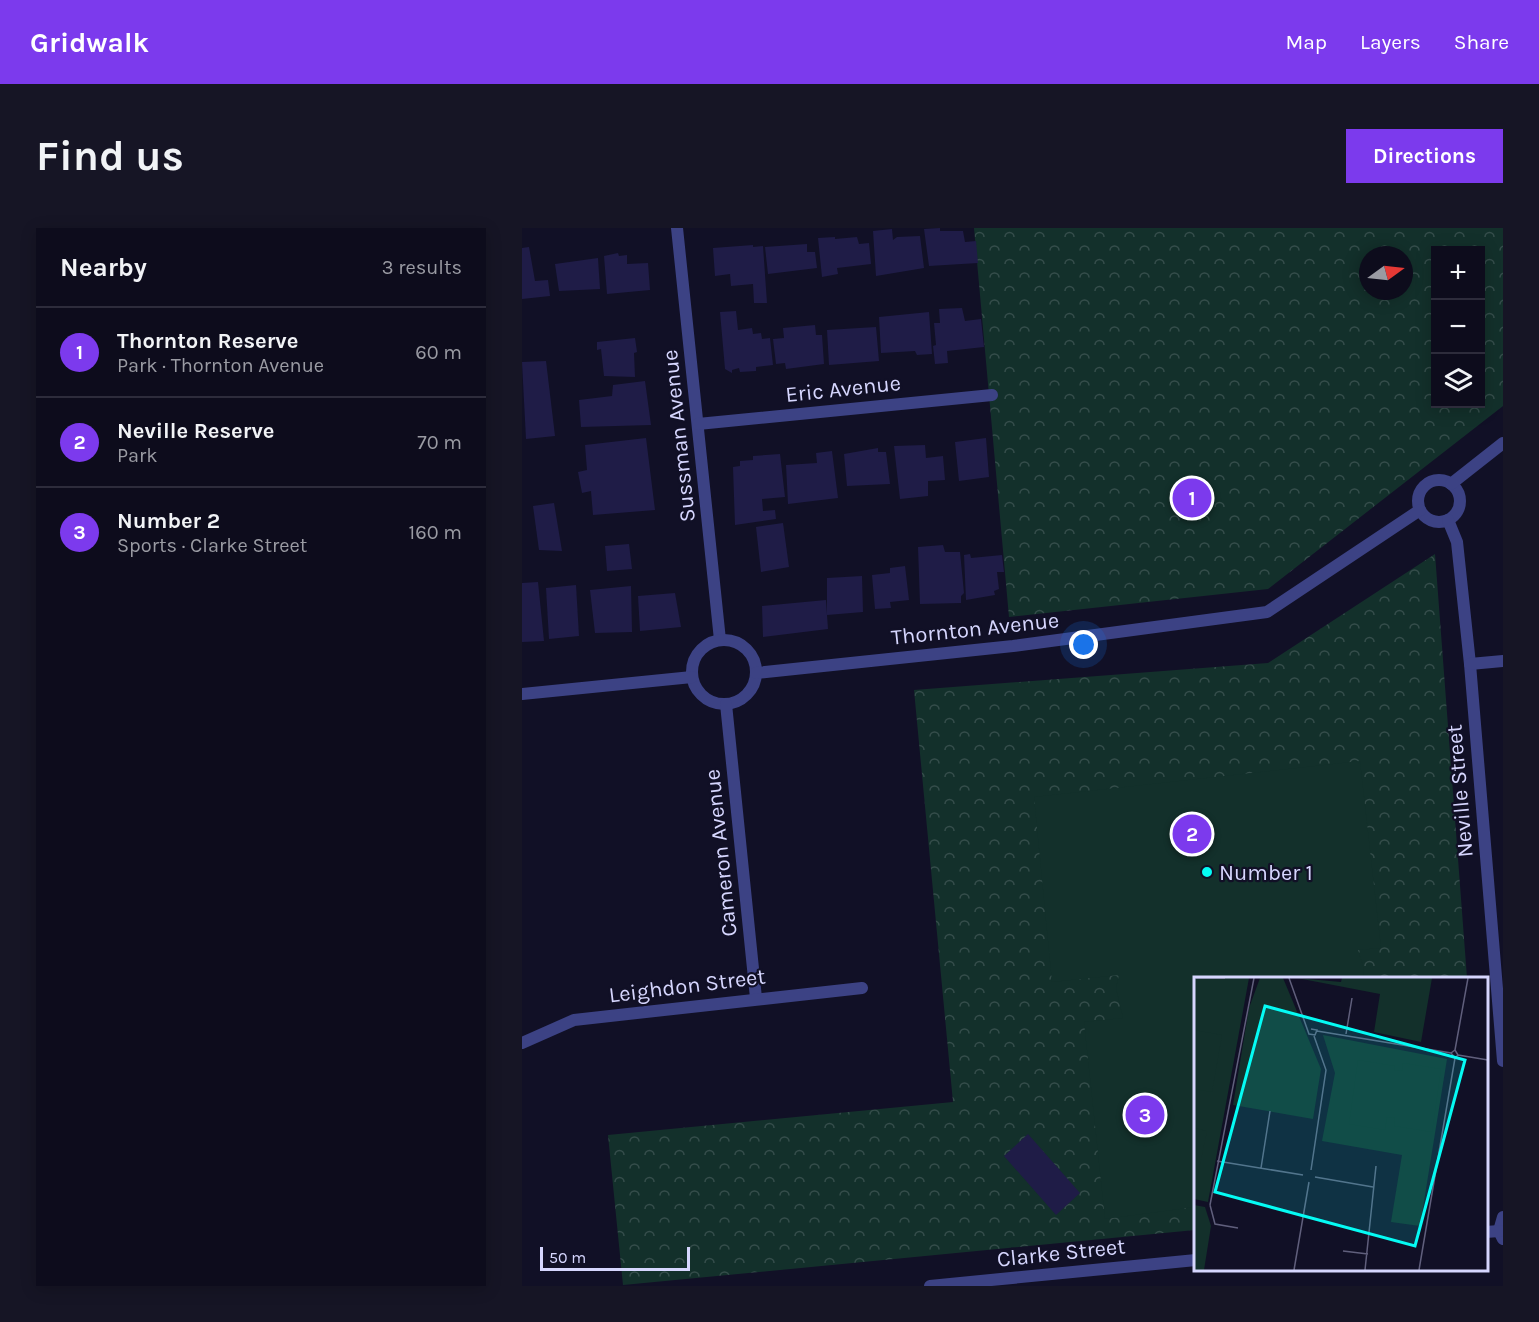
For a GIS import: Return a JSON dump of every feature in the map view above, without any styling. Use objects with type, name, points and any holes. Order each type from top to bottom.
[{"type":"street","name":"Sussman Avenue","points":[[677,228],[720,640]]},
{"type":"street","name":"Eric Avenue","points":[[698,424],[992,394]]},
{"type":"street","points":[[1451,484],[1503,443]]},
{"type":"street","points":[[1438,481],[1451,484],[1456,489],[1460,503],[1458,510],[1448,520],[1432,521],[1420,510],[1418,497],[1425,485],[1438,481]]},
{"type":"street","name":"Thornton Avenue","points":[[756,673],[1013,646],[1267,612],[1420,510]]},
{"type":"street","name":"Neville Street","points":[[1448,520],[1457,542],[1470,664],[1503,1061]]},
{"type":"street","points":[[720,640],[731,640],[749,652],[756,673],[750,690],[743,697],[726,704],[708,699],[695,686],[692,677],[695,657],[702,649],[720,640]]},
{"type":"street","points":[[1470,664],[1503,661]]},
{"type":"street","points":[[522,694],[692,677]]},
{"type":"street","name":"Cameron Avenue","points":[[726,704],[756,998]]},
{"type":"street","name":"Leighdon Street","points":[[522,1043],[574,1020],[862,988]]},
{"type":"street","points":[[1496,1234],[1503,1217]]},
{"type":"street","name":"Clarke Street","points":[[930,1286],[1194,1260]]},
{"type":"green space","points":[[974,228],[1503,228],[1503,406],[1268,589],[1009,617]]},
{"type":"green space","points":[[1435,554],[1467,977],[1194,977],[1194,1230],[623,1285],[608,1135],[953,1102],[914,690],[1268,663]]},
{"type":"green space","name":"Number 1","points":[[1360,761],[1381,948],[1358,950],[1364,969],[1363,977],[1194,977],[1194,1207],[1105,1219],[1084,1022],[1123,1018],[1116,988],[1119,975],[1052,982],[1034,797]]},
{"type":"building","points":[[940,228],[940,231],[963,231],[965,242],[976,241],[978,263],[929,266],[924,229]]},
{"type":"building","points":[[892,229],[893,240],[897,237],[920,236],[924,268],[876,276],[873,231]]},
{"type":"building","points":[[835,237],[835,239],[857,237],[859,244],[869,243],[871,264],[837,268],[838,274],[822,277],[818,238]]},
{"type":"building","points":[[807,244],[807,252],[815,252],[817,268],[768,274],[765,247]]},
{"type":"building","points":[[753,245],[753,247],[763,246],[767,303],[754,303],[753,284],[731,286],[730,274],[715,276],[713,248]]},
{"type":"building","points":[[529,247],[535,281],[548,280],[550,296],[522,299],[522,248]]},
{"type":"building","points":[[618,253],[619,256],[627,255],[627,264],[648,263],[650,290],[607,294],[604,256]]},
{"type":"building","points":[[598,258],[600,289],[559,291],[555,264]]},
{"type":"building","points":[[962,308],[965,321],[981,319],[984,347],[947,351],[948,363],[935,364],[934,323],[940,323],[939,309]]},
{"type":"building","points":[[736,311],[738,330],[752,328],[753,334],[761,333],[762,339],[770,338],[773,365],[756,367],[756,371],[740,372],[739,368],[732,370],[732,373],[725,369],[720,312]]},
{"type":"building","points":[[929,312],[932,354],[917,355],[915,351],[881,353],[879,317]]},
{"type":"building","points":[[815,325],[816,335],[822,335],[824,364],[786,369],[785,363],[776,364],[773,339],[784,338],[783,328]]},
{"type":"building","points":[[876,327],[879,361],[829,365],[827,330]]},
{"type":"building","points":[[635,338],[637,352],[634,353],[635,377],[604,376],[601,349],[597,350],[597,342]]},
{"type":"building","points":[[546,361],[555,436],[526,439],[522,362]]},
{"type":"building","points":[[645,381],[651,425],[581,427],[579,400],[612,396],[613,385]]},
{"type":"building","points":[[646,438],[655,510],[593,515],[591,491],[582,493],[578,472],[587,470],[585,445]]},
{"type":"building","points":[[986,438],[989,477],[959,481],[955,442]]},
{"type":"building","points":[[925,445],[926,458],[943,456],[945,480],[928,481],[928,496],[900,499],[894,446]]},
{"type":"building","points":[[878,448],[878,452],[886,452],[890,484],[847,486],[844,454]]},
{"type":"building","points":[[832,451],[838,498],[788,504],[786,465],[817,463],[816,453]]},
{"type":"building","points":[[780,454],[785,497],[762,499],[763,511],[775,510],[776,519],[735,525],[733,467],[740,466],[740,461],[753,460],[753,456]]},
{"type":"building","points":[[554,503],[562,551],[539,550],[533,506]]},
{"type":"building","points":[[783,523],[789,567],[761,572],[756,527]]},
{"type":"building","points":[[629,544],[632,569],[607,571],[605,546]]},
{"type":"building","points":[[943,545],[945,552],[960,552],[964,593],[961,596],[961,603],[920,604],[918,547]]},
{"type":"building","points":[[970,554],[971,558],[1002,555],[1004,572],[997,572],[999,589],[994,591],[995,595],[966,600],[964,555]]},
{"type":"building","points":[[905,566],[909,600],[890,602],[891,608],[875,609],[872,575],[890,573],[890,568]]},
{"type":"building","points":[[862,576],[863,612],[827,615],[827,578]]},
{"type":"building","points":[[538,582],[544,641],[522,642],[522,583]]},
{"type":"building","points":[[576,585],[579,636],[549,639],[546,588]]},
{"type":"building","points":[[631,586],[632,632],[595,633],[590,590]]},
{"type":"building","points":[[675,593],[681,627],[640,631],[638,596]]},
{"type":"building","points":[[826,600],[828,629],[763,637],[762,606]]},
{"type":"building","points":[[1028,1134],[1080,1193],[1056,1215],[1004,1156]]},
{"type":"place","name":"Thornton Reserve","points":[[1192,498]]},
{"type":"place","name":"Neville Reserve","points":[[1192,834]]},
{"type":"place","name":"Number 1","points":[[1207,872]]},
{"type":"place","name":"Number 2","points":[[1145,1115]]}]
